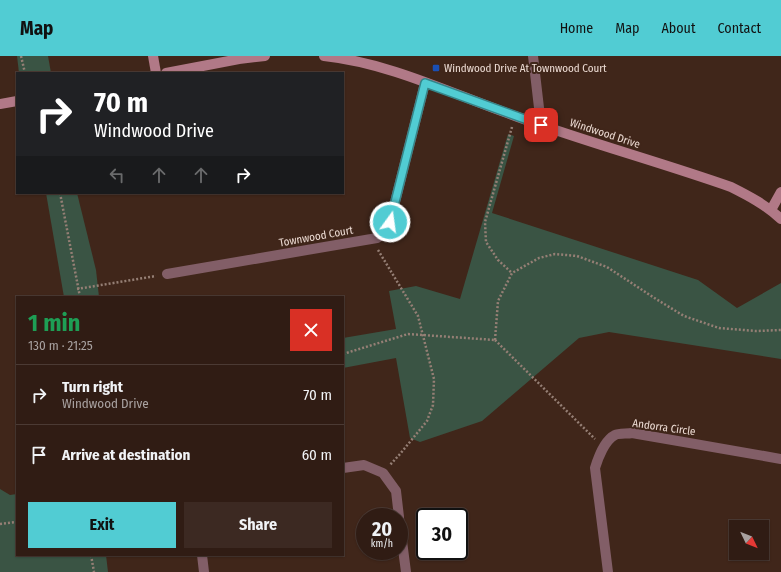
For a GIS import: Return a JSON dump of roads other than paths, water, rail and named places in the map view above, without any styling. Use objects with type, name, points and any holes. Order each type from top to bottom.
[{"type":"street","points":[[153,56],[156,72]]},
{"type":"street","points":[[171,72],[239,59],[265,56]]},
{"type":"street","name":"Windwood Drive","points":[[324,56],[343,57],[388,71],[541,125],[731,187],[772,210],[781,219]]},
{"type":"street","points":[[532,56],[541,125]]},
{"type":"street","name":"Townwood Court","points":[[167,274],[372,239],[377,238],[386,232],[390,222],[425,83]]},
{"type":"street","points":[[0,104],[16,101]]},
{"type":"street","points":[[772,210],[781,192]]},
{"type":"street","name":"Andorra Circle","points":[[608,572],[595,468],[599,455],[615,435],[632,433],[781,459]]},
{"type":"street","points":[[344,468],[364,465],[383,473],[396,491],[398,508]]},
{"type":"street","points":[[202,556],[204,572]]},
{"type":"street","points":[[404,560],[406,572]]},
{"type":"place","name":"Windwood Drive At Townwood Court","points":[[436,68]]}]
